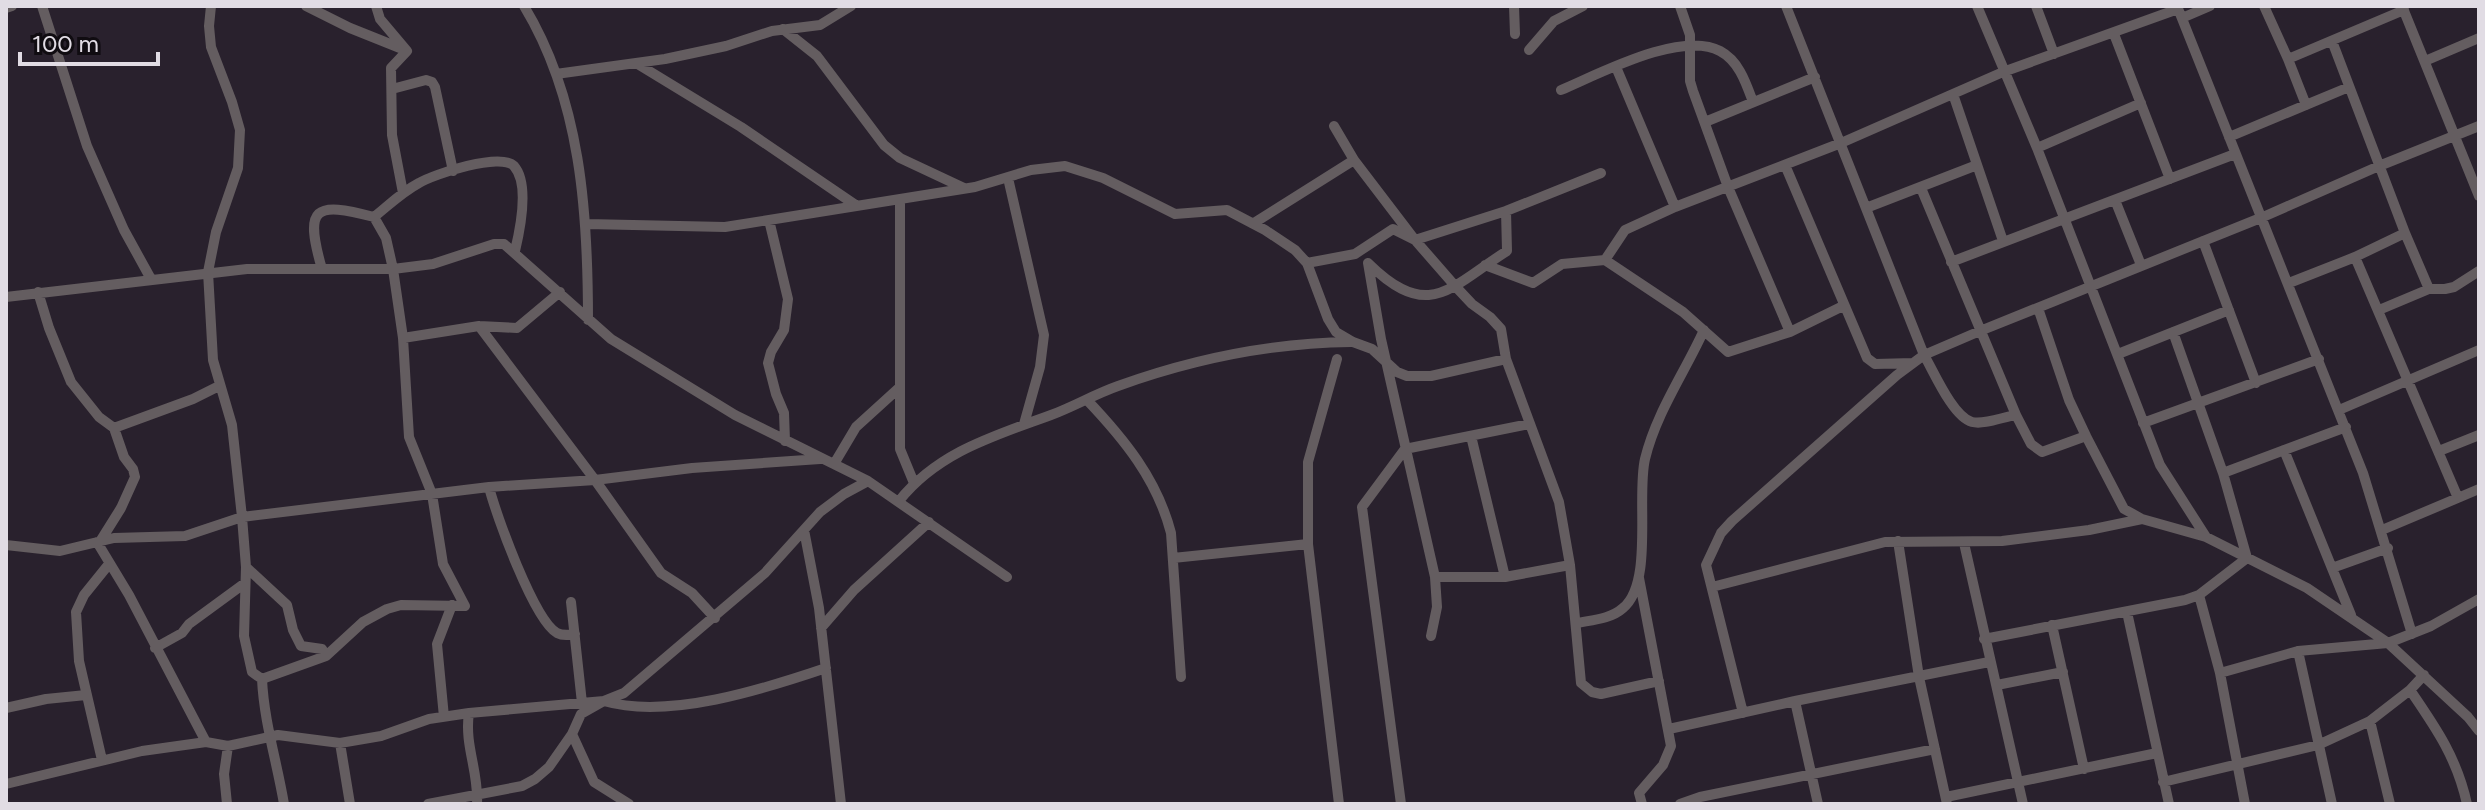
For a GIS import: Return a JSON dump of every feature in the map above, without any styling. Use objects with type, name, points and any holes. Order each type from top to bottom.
[{"type":"street","points":[[6,8],[12,6]]},
{"type":"street","points":[[42,6],[87,146],[124,230],[151,279]]},
{"type":"street","points":[[211,6],[211,47],[232,102],[240,130],[241,150],[216,232],[208,272],[213,360],[232,425],[246,567],[245,641],[252,672],[262,679],[269,737],[277,758],[284,804]]},
{"type":"street","points":[[306,6],[407,51]]},
{"type":"street","points":[[376,6],[380,19],[407,51]]},
{"type":"street","points":[[524,6],[556,74],[572,128],[587,224],[588,320]]},
{"type":"street","points":[[556,74],[636,63],[726,46],[783,29],[820,25],[851,6]]},
{"type":"street","points":[[1514,6],[1515,34]]},
{"type":"street","points":[[1529,50],[1562,11],[1583,6]]},
{"type":"street","points":[[1680,6],[1690,45],[1690,81],[1728,187],[1790,332]]},
{"type":"street","points":[[1786,6],[1924,355],[1954,407],[1969,422],[1979,423],[2016,415]]},
{"type":"street","points":[[1977,6],[2037,148],[2143,423],[2167,478],[2206,537]]},
{"type":"street","points":[[2036,6],[2054,54]]},
{"type":"street","points":[[1605,260],[1625,230],[1675,207],[1841,143],[2003,72],[2179,11],[2210,6]]},
{"type":"street","points":[[2264,6],[2306,105]]},
{"type":"street","points":[[2288,59],[2403,8],[2479,196]]},
{"type":"street","points":[[2179,11],[2346,427],[2388,548],[2412,634]]},
{"type":"street","points":[[783,29],[817,56],[884,145],[900,158],[964,188]]},
{"type":"street","points":[[2114,34],[2170,179]]},
{"type":"street","points":[[2425,61],[2479,38]]},
{"type":"street","points":[[2332,41],[2429,289]]},
{"type":"street","points":[[1561,90],[1670,48],[1706,46],[1728,56],[1743,76],[1753,102]]},
{"type":"street","points":[[403,193],[392,135],[391,68],[407,51]]},
{"type":"street","points":[[636,63],[741,127],[857,206]]},
{"type":"street","points":[[1616,67],[1675,207]]},
{"type":"street","points":[[1705,122],[1815,77]]},
{"type":"street","points":[[392,89],[426,80],[432,82],[453,171]]},
{"type":"street","points":[[2229,137],[2349,87]]},
{"type":"street","points":[[1953,94],[2003,241]]},
{"type":"street","points":[[2037,148],[2141,103]]},
{"type":"street","points":[[1334,126],[1354,160],[1415,240],[1456,287],[1495,322],[1504,338],[1506,359],[1559,502],[1577,623],[1580,678],[1587,690],[1601,694],[1659,681]]},
{"type":"street","points":[[1743,713],[1706,565],[1721,533],[1913,363],[1924,355],[1980,331],[2479,126]]},
{"type":"street","points":[[1951,262],[2235,154]]},
{"type":"street","points":[[374,217],[422,181],[503,160],[517,170],[522,210],[515,251]]},
{"type":"street","points":[[1254,223],[1354,160]]},
{"type":"street","points":[[1785,165],[1867,358],[1875,364],[1913,363]]},
{"type":"street","points":[[1866,208],[1977,165]]},
{"type":"street","points":[[587,224],[725,227],[975,187],[1049,166],[1065,166],[1103,178],[1175,214],[1227,210],[1254,223],[1295,250],[1307,263],[1332,327],[1353,342],[1372,349],[1397,372],[1419,377],[1506,359]]},
{"type":"street","points":[[1307,263],[1359,253],[1393,229],[1415,240],[1506,211],[1601,173]]},
{"type":"street","points":[[1008,178],[1044,335],[1040,367],[1024,424]]},
{"type":"street","points":[[1921,188],[2031,444],[2042,452],[2086,436]]},
{"type":"street","points":[[900,199],[900,449],[914,483]]},
{"type":"street","points":[[2115,200],[2141,265]]},
{"type":"street","points":[[262,679],[326,656],[363,622],[387,609],[401,605],[465,606],[443,564],[432,494],[409,437],[403,338],[393,269],[386,238],[374,217],[337,208],[319,214],[312,230],[322,269]]},
{"type":"street","points":[[1359,253],[1392,284],[1419,295],[1441,294],[1507,251],[1506,211]]},
{"type":"street","points":[[769,220],[788,299],[784,330],[768,363],[784,413],[785,441]]},
{"type":"street","points":[[2289,283],[2405,233]]},
{"type":"street","points":[[2203,241],[2256,383]]},
{"type":"street","points":[[6,297],[247,269],[393,269],[433,264],[499,243],[515,251],[611,339],[715,404],[868,481],[1007,577]]},
{"type":"street","points":[[2355,257],[2458,498]]},
{"type":"street","points":[[1485,265],[1533,283],[1562,264],[1605,260],[1672,304],[1728,352],[1790,332],[1843,306]]},
{"type":"street","points":[[1368,263],[1375,314],[1435,577],[1437,607],[1431,636]]},
{"type":"street","points":[[2379,310],[2429,289],[2454,287],[2479,271]]},
{"type":"street","points":[[38,292],[71,382],[99,417],[114,428],[135,477],[121,508],[99,541]]},
{"type":"street","points":[[403,338],[479,326],[517,328],[560,292]]},
{"type":"street","points":[[2038,308],[2069,400],[2124,509],[2142,519],[2206,537],[2307,588],[2388,643],[2468,717],[2479,731]]},
{"type":"street","points":[[2118,354],[2229,310]]},
{"type":"street","points":[[479,326],[661,573],[692,593],[715,618]]},
{"type":"street","points":[[1642,804],[1639,793],[1669,755],[1669,729],[1639,576],[1645,461],[1658,422],[1704,330]]},
{"type":"street","points":[[2173,332],[2223,473],[2247,558]]},
{"type":"street","points":[[899,501],[929,470],[955,455],[1024,424],[1152,375],[1230,355],[1292,345],[1353,342]]},
{"type":"street","points":[[2339,410],[2479,350]]},
{"type":"street","points":[[1337,359],[1308,462],[1308,544],[1339,804]]},
{"type":"street","points":[[2143,423],[2319,359]]},
{"type":"street","points":[[114,428],[193,399],[219,386]]},
{"type":"street","points":[[6,545],[60,551],[99,541],[185,536],[242,517],[489,487],[595,480],[669,470],[828,462],[856,427],[900,387]]},
{"type":"street","points":[[1087,400],[1119,435],[1154,487],[1166,513],[1173,558],[1181,677]]},
{"type":"street","points":[[1401,804],[1362,507],[1405,449],[1529,424]]},
{"type":"street","points":[[2223,473],[2346,427]]},
{"type":"street","points":[[2439,451],[2479,435]]},
{"type":"street","points":[[1471,436],[1505,577]]},
{"type":"street","points":[[2284,450],[2352,617]]},
{"type":"street","points":[[428,804],[477,798],[522,786],[535,779],[549,767],[572,734],[581,714],[635,685],[765,573],[820,512],[868,481]]},
{"type":"street","points":[[489,487],[502,530],[535,602],[556,633],[575,634]]},
{"type":"street","points":[[2382,530],[2479,489]]},
{"type":"street","points":[[1712,587],[1861,547],[1898,541],[1964,543],[2089,530],[2142,519]]},
{"type":"street","points":[[821,628],[854,590],[929,522]]},
{"type":"street","points":[[804,530],[821,628],[841,804]]},
{"type":"street","points":[[99,541],[206,742]]},
{"type":"street","points":[[1898,541],[1919,677],[1946,801],[2157,753]]},
{"type":"street","points":[[1964,543],[2023,804]]},
{"type":"street","points":[[1173,558],[1308,544]]},
{"type":"street","points":[[2332,568],[2388,548]]},
{"type":"street","points":[[1984,639],[2199,595],[2247,558]]},
{"type":"street","points":[[102,760],[79,661],[76,612],[84,595],[109,564]]},
{"type":"street","points":[[1435,577],[1505,577],[1570,565]]},
{"type":"street","points":[[246,567],[287,605],[293,630],[301,646],[322,649],[326,656]]},
{"type":"street","points":[[1577,623],[1605,617],[1625,608],[1639,576]]},
{"type":"street","points":[[155,648],[182,633],[189,624],[245,583]]},
{"type":"street","points":[[2199,595],[2220,673],[2245,804]]},
{"type":"street","points":[[2220,673],[2298,651],[2388,643],[2479,599]]},
{"type":"street","points":[[571,602],[582,703]]},
{"type":"street","points":[[444,717],[437,644],[452,605]]},
{"type":"street","points":[[2127,612],[2169,804]]},
{"type":"street","points":[[2052,625],[2084,769]]},
{"type":"street","points":[[2298,651],[2332,804]]},
{"type":"street","points":[[1669,729],[1989,662]]},
{"type":"street","points":[[6,784],[102,760],[206,742],[228,746],[269,737],[292,736],[340,743],[381,736],[429,719],[469,713],[604,701],[632,707],[680,704],[763,688],[826,668]]},
{"type":"street","points":[[1997,685],[2063,672]]},
{"type":"street","points":[[2163,782],[2318,745],[2370,721],[2424,675]]},
{"type":"street","points":[[2410,690],[2451,754],[2458,768],[2467,804]]},
{"type":"street","points":[[6,708],[46,699],[86,695]]},
{"type":"street","points":[[1795,701],[1818,804]]},
{"type":"street","points":[[469,713],[467,742],[474,762],[477,798]]},
{"type":"street","points":[[2468,717],[2479,723]]},
{"type":"street","points":[[2370,721],[2390,804]]},
{"type":"street","points":[[572,734],[594,782],[629,804]]},
{"type":"street","points":[[340,743],[350,804]]},
{"type":"street","points":[[227,804],[224,774],[228,746]]},
{"type":"street","points":[[1680,804],[1700,797],[1935,749]]}]
